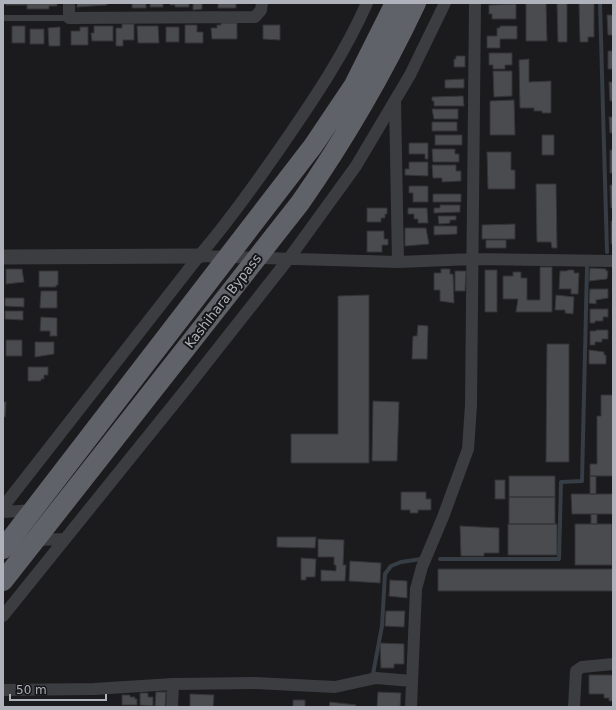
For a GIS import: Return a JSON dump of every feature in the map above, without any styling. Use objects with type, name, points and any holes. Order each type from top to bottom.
[{"type":"highway","name":"Kashihara Bypass","points":[[3,549],[230,256],[312,146],[354,85],[395,3]]},
{"type":"highway","name":"Kashihara Bypass","points":[[3,581],[300,203],[331,158],[370,93],[416,3]]},
{"type":"street","points":[[69,3],[69,18],[255,17],[261,10],[262,3]]},
{"type":"street","points":[[3,507],[199,256],[224,227],[303,115],[337,61],[368,3]]},
{"type":"street","points":[[3,616],[290,257],[356,166],[396,100],[430,36],[445,3]]},
{"type":"street","points":[[411,707],[416,589],[422,567],[443,517],[468,449],[471,406],[475,3]]},
{"type":"street","points":[[396,100],[398,262]]},
{"type":"street","points":[[3,257],[230,256],[398,262],[473,260],[613,261]]},
{"type":"street","points":[[3,512],[34,510]]},
{"type":"street","points":[[35,540],[65,539]]},
{"type":"street","points":[[574,707],[576,672],[582,667],[613,664]]},
{"type":"street","points":[[3,690],[101,689],[173,684],[255,683],[334,687],[376,678],[412,681]]},
{"type":"street","points":[[172,707],[173,684]]},
{"type":"lane","points":[[3,18],[69,18]]},
{"type":"building","points":[[5,3],[57,3],[57,6],[49,6],[49,9],[27,9],[27,5],[5,5]]},
{"type":"building","points":[[77,3],[107,3],[107,5],[77,7]]},
{"type":"building","points":[[132,3],[146,3],[146,8],[132,8]]},
{"type":"building","points":[[150,3],[163,3],[163,7],[150,7]]},
{"type":"building","points":[[170,3],[189,3],[189,7],[175,7],[175,5],[170,5]]},
{"type":"building","points":[[193,3],[202,3],[202,9],[193,10]]},
{"type":"building","points":[[218,3],[236,3],[236,8],[218,8]]},
{"type":"building","points":[[526,3],[546,3],[547,41],[526,41]]},
{"type":"building","points":[[557,3],[567,3],[567,42],[558,42]]},
{"type":"building","points":[[579,3],[594,3],[594,37],[588,37],[588,42],[580,42]]},
{"type":"building","points":[[516,4],[516,19],[492,19],[492,14],[489,14],[489,5]]},
{"type":"building","points":[[607,15],[613,15],[613,35],[608,35]]},
{"type":"building","points":[[221,23],[237,23],[237,39],[212,39],[211,28],[217,28],[217,25],[221,25]]},
{"type":"building","points":[[122,24],[134,24],[134,40],[123,40],[123,46],[116,46],[116,28],[122,28]]},
{"type":"building","points":[[185,25],[197,25],[197,32],[203,32],[203,43],[185,43]]},
{"type":"building","points":[[263,25],[280,25],[280,40],[263,39]]},
{"type":"building","points":[[12,26],[25,26],[25,43],[12,43]]},
{"type":"building","points":[[94,26],[113,26],[113,41],[92,41],[91,33],[94,33]]},
{"type":"building","points":[[137,26],[158,26],[159,43],[138,43]]},
{"type":"building","points":[[500,26],[517,26],[517,39],[500,39],[500,48],[487,48],[487,36],[497,36],[497,28],[500,28]]},
{"type":"building","points":[[60,27],[60,46],[49,46],[48,28]]},
{"type":"building","points":[[80,27],[88,27],[88,45],[71,45],[71,31],[80,31]]},
{"type":"building","points":[[166,27],[179,27],[179,42],[166,42]]},
{"type":"building","points":[[30,29],[44,29],[44,44],[30,44]]},
{"type":"building","points":[[608,51],[613,51],[613,69],[608,69]]},
{"type":"building","points":[[489,53],[512,53],[512,65],[505,65],[505,69],[493,69],[493,65],[489,65]]},
{"type":"building","points":[[456,56],[465,56],[465,67],[454,67],[454,59],[456,59]]},
{"type":"building","points":[[529,59],[529,82],[551,81],[551,113],[534,111],[534,108],[520,108],[519,60]]},
{"type":"building","points":[[493,71],[512,71],[512,96],[494,97]]},
{"type":"building","points":[[464,79],[464,88],[445,88],[445,80]]},
{"type":"building","points":[[609,82],[613,82],[613,101],[610,101]]},
{"type":"building","points":[[463,96],[464,106],[434,106],[434,101],[432,101],[432,97]]},
{"type":"building","points":[[514,100],[515,135],[490,135],[490,101]]},
{"type":"building","points":[[432,109],[458,109],[458,119],[434,119]]},
{"type":"building","points":[[609,117],[613,117],[613,133],[610,133]]},
{"type":"building","points":[[432,122],[457,122],[457,131],[432,131]]},
{"type":"building","points":[[435,135],[462,135],[462,145],[435,145]]},
{"type":"building","points":[[542,135],[554,135],[554,155],[542,155]]},
{"type":"building","points":[[409,143],[428,143],[428,159],[425,159],[425,154],[409,154]]},
{"type":"building","points":[[432,149],[455,149],[455,154],[459,154],[459,162],[433,162]]},
{"type":"building","points":[[610,150],[613,150],[613,173],[610,173]]},
{"type":"building","points":[[487,152],[511,152],[511,170],[515,170],[515,189],[488,189]]},
{"type":"building","points":[[409,162],[428,162],[428,176],[405,175],[405,169],[409,169]]},
{"type":"building","points":[[432,165],[456,165],[456,171],[461,171],[461,181],[442,182],[442,178],[433,178]]},
{"type":"building","points":[[536,184],[556,184],[557,248],[552,248],[551,242],[537,242]]},
{"type":"building","points":[[610,185],[613,185],[613,208],[611,208]]},
{"type":"building","points":[[409,186],[428,186],[428,202],[413,202],[413,193],[409,193]]},
{"type":"building","points":[[433,194],[461,194],[461,202],[433,202]]},
{"type":"building","points":[[440,205],[460,205],[460,212],[434,213],[434,208],[440,208]]},
{"type":"building","points":[[367,208],[387,208],[387,214],[385,214],[385,218],[381,218],[381,222],[367,222]]},
{"type":"building","points":[[408,208],[427,208],[428,223],[418,223],[418,219],[414,219],[414,214],[408,214]]},
{"type":"building","points":[[438,216],[456,216],[456,220],[450,220],[450,223],[439,224]]},
{"type":"building","points":[[611,221],[613,221],[613,244],[611,244]]},
{"type":"building","points":[[515,224],[515,239],[482,239],[482,225]]},
{"type":"building","points":[[434,226],[457,226],[457,234],[434,235]]},
{"type":"building","points":[[405,228],[426,228],[429,244],[405,246]]},
{"type":"building","points":[[367,231],[384,231],[384,239],[388,239],[388,245],[382,245],[382,252],[367,252]]},
{"type":"building","points":[[486,240],[506,240],[506,248],[486,248]]},
{"type":"building","points":[[540,267],[552,267],[552,312],[516,312],[518,299],[503,299],[503,276],[513,276],[513,272],[521,272],[521,278],[527,278],[527,300],[540,300]]},
{"type":"building","points":[[590,268],[606,269],[606,271],[608,271],[607,279],[589,281]]},
{"type":"building","points":[[6,269],[22,269],[24,282],[6,284]]},
{"type":"building","points":[[441,269],[450,269],[450,274],[453,274],[454,303],[440,301],[440,290],[434,290],[434,273],[441,273]]},
{"type":"building","points":[[485,270],[497,270],[497,312],[485,312]]},
{"type":"building","points":[[574,270],[574,273],[579,273],[578,294],[571,294],[571,289],[559,289],[560,271]]},
{"type":"building","points":[[39,271],[58,271],[58,285],[56,285],[56,287],[39,287]]},
{"type":"building","points":[[455,271],[466,271],[465,291],[455,291]]},
{"type":"building","points":[[590,289],[608,289],[608,298],[596,300],[596,304],[589,303]]},
{"type":"building","points":[[41,291],[57,291],[57,308],[40,308]]},
{"type":"building","points":[[369,295],[369,463],[291,463],[291,434],[338,434],[338,296]]},
{"type":"building","points":[[556,295],[574,297],[573,314],[565,313],[565,310],[555,310]]},
{"type":"building","points":[[5,298],[24,298],[24,307],[5,306]]},
{"type":"building","points":[[590,309],[608,309],[608,317],[603,317],[603,321],[595,321],[595,323],[590,323]]},
{"type":"building","points":[[5,311],[23,311],[23,320],[5,319]]},
{"type":"building","points":[[41,317],[57,318],[57,336],[50,336],[50,331],[40,331]]},
{"type":"building","points":[[418,325],[428,326],[427,359],[412,359],[413,336],[417,336]]},
{"type":"building","points":[[608,330],[608,339],[602,339],[602,342],[595,342],[595,345],[590,345],[590,331]]},
{"type":"building","points":[[6,340],[22,340],[22,356],[6,356]]},
{"type":"building","points":[[35,342],[54,342],[54,354],[35,357]]},
{"type":"building","points":[[547,344],[569,344],[569,462],[546,462]]},
{"type":"building","points":[[589,350],[604,352],[604,355],[606,355],[606,364],[589,364]]},
{"type":"building","points":[[28,367],[48,367],[48,375],[44,375],[44,379],[41,379],[41,381],[28,381]]},
{"type":"building","points":[[601,395],[613,395],[613,476],[590,476],[590,464],[597,464],[597,416],[601,416]]},
{"type":"building","points":[[373,401],[399,402],[397,461],[372,461]]},
{"type":"building","points":[[3,402],[6,402],[5,417],[3,417]]},
{"type":"building","points":[[509,476],[555,476],[555,497],[509,497]]},
{"type":"building","points":[[590,476],[596,476],[596,494],[590,494]]},
{"type":"building","points":[[495,480],[505,480],[505,499],[495,499]]},
{"type":"building","points":[[401,492],[426,492],[426,499],[431,499],[431,510],[418,510],[418,513],[410,513],[410,510],[401,510]]},
{"type":"building","points":[[571,494],[613,494],[613,514],[572,514]]},
{"type":"building","points":[[509,497],[555,497],[555,524],[509,524]]},
{"type":"building","points":[[591,514],[597,514],[597,524],[591,524]]},
{"type":"building","points":[[508,524],[557,524],[557,555],[508,555]]},
{"type":"building","points":[[575,524],[612,524],[612,565],[575,565]]},
{"type":"building","points":[[460,526],[499,528],[499,553],[484,553],[484,556],[461,556]]},
{"type":"building","points":[[277,537],[316,537],[315,548],[277,547]]},
{"type":"building","points":[[318,539],[344,540],[343,565],[346,565],[345,581],[321,581],[321,570],[336,571],[336,565],[334,565],[334,557],[318,557]]},
{"type":"building","points":[[301,558],[316,559],[315,577],[306,577],[306,580],[301,580]]},
{"type":"building","points":[[350,561],[381,563],[380,583],[349,581]]},
{"type":"building","points":[[438,569],[613,569],[613,591],[438,591]]},
{"type":"building","points":[[390,580],[407,581],[407,598],[389,596]]},
{"type":"building","points":[[386,611],[405,611],[404,627],[385,626]]},
{"type":"building","points":[[380,643],[404,644],[404,664],[394,664],[394,668],[381,668]]},
{"type":"building","points":[[589,675],[613,675],[613,701],[609,701],[609,698],[604,698],[604,694],[589,694]]},
{"type":"building","points":[[156,692],[166,692],[165,707],[155,706]]},
{"type":"building","points":[[378,692],[401,693],[400,707],[377,707]]},
{"type":"building","points":[[140,693],[148,693],[148,697],[153,697],[153,706],[140,705]]},
{"type":"building","points":[[190,694],[214,695],[213,707],[190,707]]},
{"type":"building","points":[[122,695],[130,695],[130,697],[135,697],[135,699],[137,699],[137,705],[122,705]]},
{"type":"building","points":[[293,700],[305,700],[305,707],[293,707]]},
{"type":"building","points":[[330,702],[356,705],[356,707],[329,707]]},
{"type":"waterway","points":[[600,3],[607,252]]},
{"type":"waterway","points":[[440,559],[559,559],[561,482],[582,481],[587,267]]},
{"type":"waterway","points":[[373,674],[382,626],[385,574],[391,566],[401,562],[421,559]]}]
